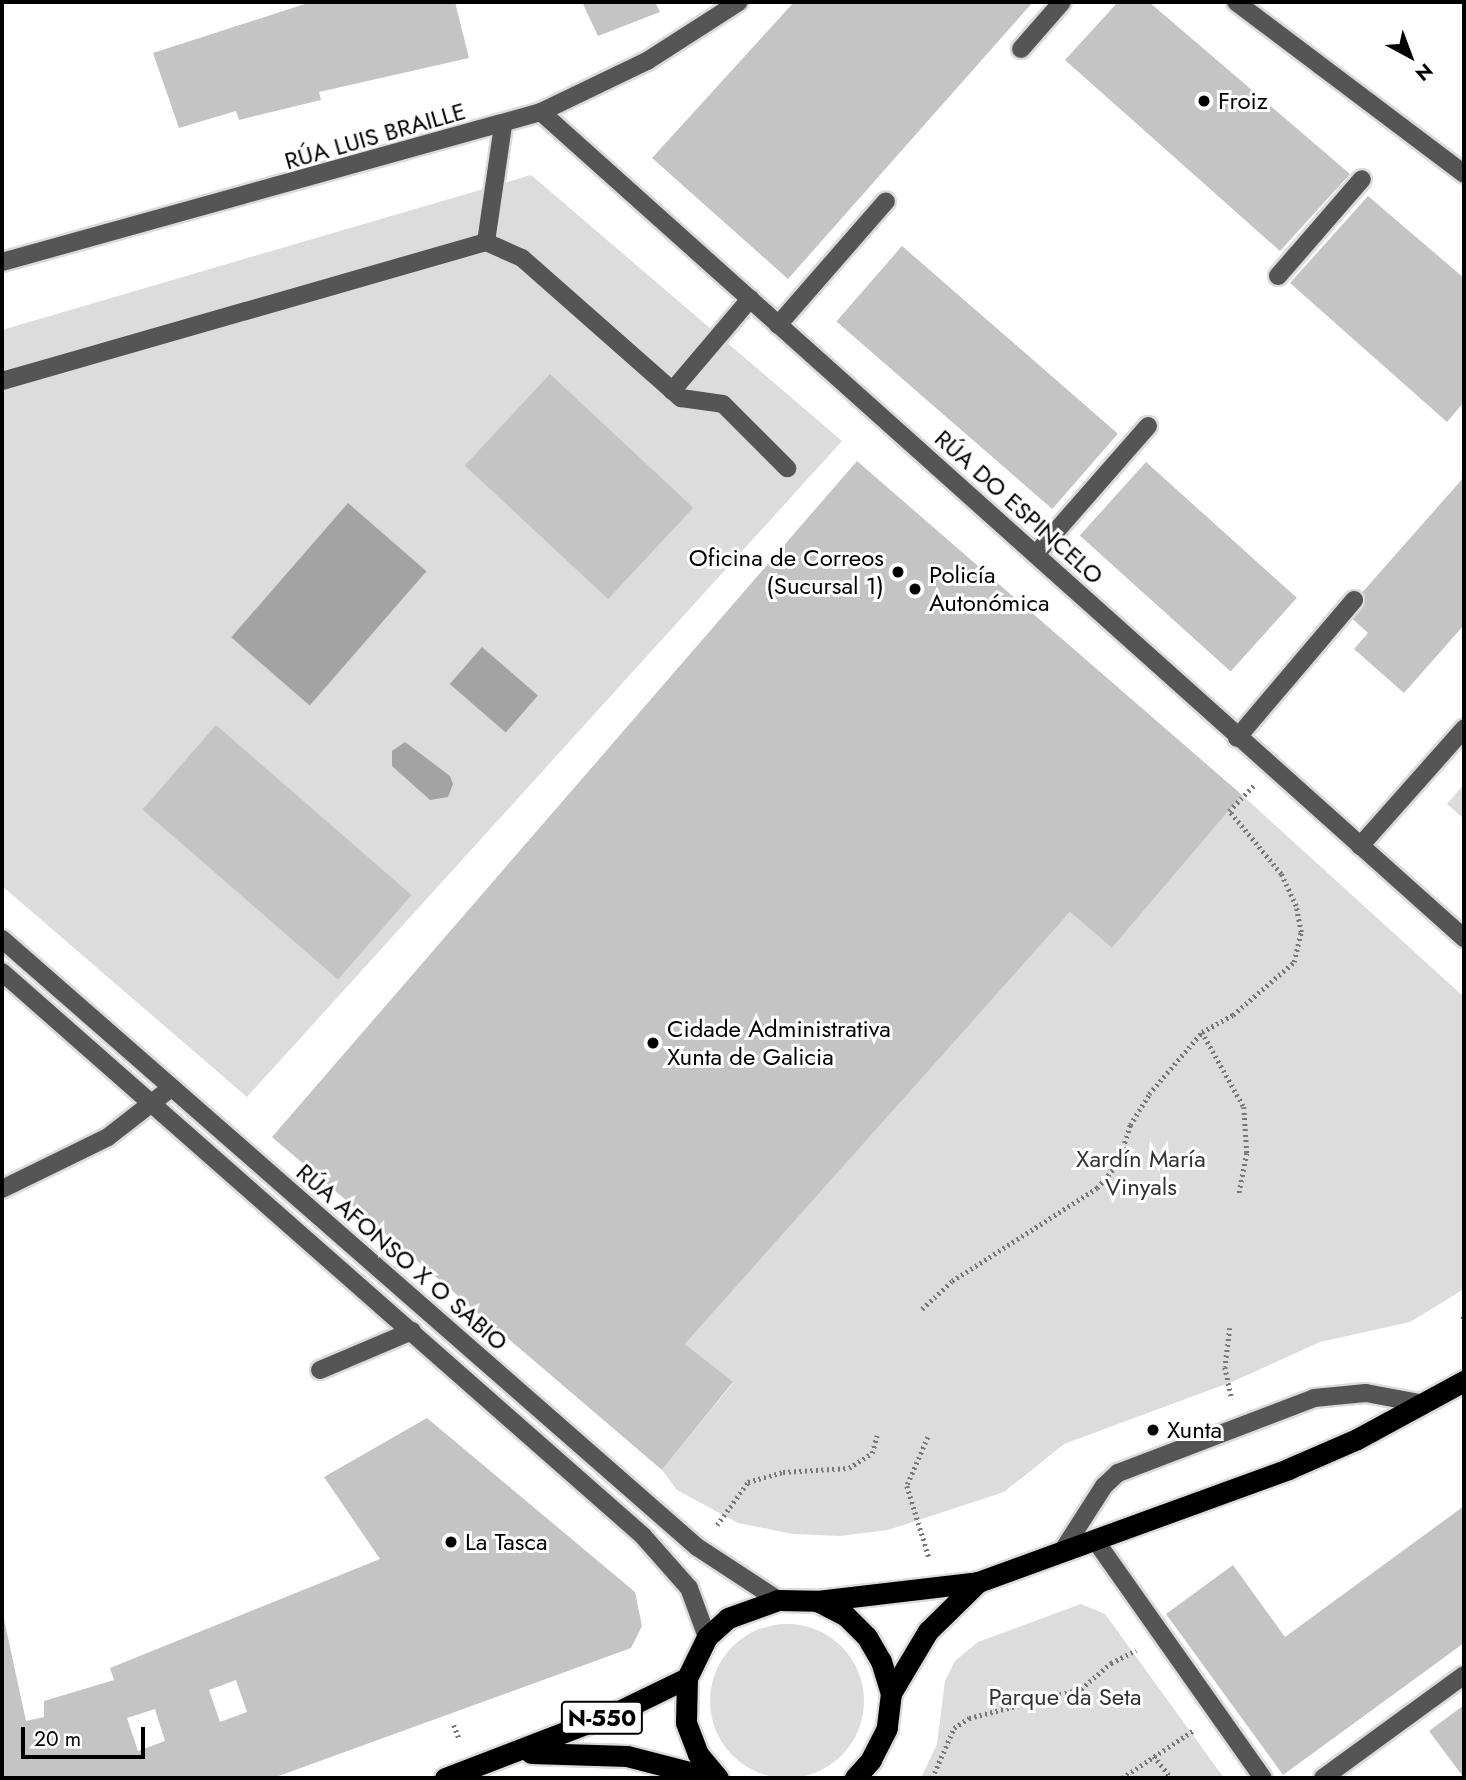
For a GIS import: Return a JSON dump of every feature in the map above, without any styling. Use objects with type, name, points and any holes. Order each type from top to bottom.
[{"type":"highway","points":[[719,1778],[698,1754],[686,1722],[687,1678],[707,1637],[728,1618],[778,1600],[817,1601],[978,1582],[1288,1469],[1425,1404],[1464,1381]]},
{"type":"highway","points":[[891,1693],[928,1631],[978,1582]]},
{"type":"highway","points":[[817,1601],[845,1615],[867,1637],[881,1661],[891,1693],[887,1728],[871,1760],[855,1778]]},
{"type":"highway","name":"N-550","points":[[445,1778],[514,1754],[687,1678]]},
{"type":"highway","name":"N-550","points":[[514,1754],[627,1756],[712,1778]]},
{"type":"street","name":"RÚA LUIS BRAILLE","points":[[2,262],[503,125],[541,112],[647,61],[738,2]]},
{"type":"street","points":[[1021,49],[1062,2]]},
{"type":"street","points":[[1236,2],[1464,174]]},
{"type":"street","name":"RÚA DO ESPINCELO","points":[[541,112],[1036,554],[1237,738],[1464,938]]},
{"type":"street","points":[[486,242],[503,125]]},
{"type":"street","points":[[1278,276],[1362,179]]},
{"type":"street","points":[[778,325],[886,201]]},
{"type":"street","points":[[2,381],[486,242],[522,258],[681,398],[723,404],[787,468]]},
{"type":"street","points":[[672,391],[750,299]]},
{"type":"street","points":[[1036,554],[1148,426]]},
{"type":"street","points":[[1237,738],[1354,600]]},
{"type":"street","points":[[1360,846],[1464,729]]},
{"type":"street","name":"RÚA AFONSO X O SABIO","points":[[2,939],[697,1548],[778,1600]]},
{"type":"street","name":"RÚA AFONSO X O SABIO","points":[[2,972],[412,1331],[677,1570],[707,1637]]},
{"type":"street","points":[[2,1189],[108,1137],[171,1088]]},
{"type":"street","points":[[320,1370],[412,1331]]},
{"type":"street","points":[[1061,1553],[1104,1486],[1130,1468],[1314,1398],[1366,1393],[1425,1404]]},
{"type":"street","points":[[1095,1540],[1263,1778]]},
{"type":"street","points":[[1323,1778],[1464,1675]]},
{"type":"path","points":[[922,1309],[952,1281],[1097,1188],[1118,1164],[1130,1125],[1149,1094],[1202,1032],[1233,1015],[1294,962],[1301,932],[1296,906],[1281,874],[1229,811],[1271,767]]},
{"type":"path","points":[[1202,1032],[1244,1107],[1247,1153],[1239,1194]]},
{"type":"path","points":[[1230,1328],[1225,1367],[1232,1399]]},
{"type":"path","points":[[715,1528],[748,1482],[783,1472],[849,1468],[872,1453],[877,1436]]},
{"type":"path","points":[[928,1437],[907,1486],[930,1560]]},
{"type":"path","points":[[932,1778],[954,1728],[968,1718],[1081,1689],[1120,1656],[1138,1650]]},
{"type":"path","points":[[1122,1778],[1196,1728]]},
{"type":"path","points":[[1154,1756],[1171,1778]]},
{"type":"green space","points":[[531,175],[842,441],[247,1097],[2,886],[2,330]]},
{"type":"green space","points":[[1464,784],[1464,819],[1447,804]]},
{"type":"green space","name":"Xardín María Vinyals","points":[[1242,795],[1464,997],[1464,1289],[1410,1322],[1320,1342],[1234,1381],[1064,1444],[1004,1492],[888,1530],[840,1536],[793,1534],[738,1523],[677,1490],[662,1470],[733,1383],[685,1344],[1070,912],[1112,948]]},
{"type":"green space","name":"Parque da Seta","points":[[1081,1604],[1105,1614],[1224,1778],[921,1778],[937,1744],[945,1681],[955,1661],[978,1642]]},
{"type":"green space","points":[[787,1624],[816,1630],[841,1647],[858,1672],[864,1701],[858,1730],[841,1755],[816,1772],[787,1778],[758,1772],[733,1755],[716,1730],[710,1701],[716,1672],[733,1647],[758,1630]]},
{"type":"shaded area","points":[[348,503],[426,571],[310,706],[231,637]]},
{"type":"shaded area","points":[[482,647],[538,696],[506,733],[450,684]]},
{"type":"shaded area","points":[[405,742],[450,776],[453,784],[448,797],[430,800],[392,766],[392,751]]},
{"type":"building","points":[[311,2],[455,2],[469,58],[319,92],[321,100],[239,120],[236,111],[179,128],[153,53]]},
{"type":"building","points":[[582,2],[655,2],[660,12],[598,36]]},
{"type":"building","points":[[794,2],[1033,2],[788,279],[652,158]]},
{"type":"building","points":[[1118,2],[1149,2],[1350,174],[1280,251],[1065,60]]},
{"type":"building","points":[[1368,196],[1464,278],[1464,402],[1447,422],[1290,283]]},
{"type":"building","points":[[902,246],[1118,434],[1052,509],[836,321]]},
{"type":"building","points":[[550,374],[693,508],[608,599],[465,465]]},
{"type":"building","name":"Cidade Administrativa Xunta de Galicia","points":[[857,461],[1242,795],[1112,948],[1070,912],[685,1344],[733,1382],[662,1470],[272,1137]]},
{"type":"building","points":[[1146,462],[1297,598],[1231,671],[1080,536]]},
{"type":"building","points":[[1464,477],[1464,625],[1404,693],[1354,649],[1368,633],[1345,612]]},
{"type":"building","points":[[216,725],[411,895],[338,979],[143,810]]},
{"type":"building","points":[[427,1418],[635,1592],[642,1626],[631,1648],[273,1778],[2,1778],[2,1610],[26,1721],[44,1717],[44,1701],[114,1680],[110,1668],[380,1559],[324,1477]],"holes":[[[236,1680],[247,1712],[220,1722],[209,1690]],[[155,1709],[165,1741],[138,1751],[127,1718]]]},
{"type":"building","points":[[1464,1506],[1464,1643],[1283,1775],[1166,1614],[1233,1565],[1285,1637]]},
{"type":"building","points":[[1464,1705],[1464,1778],[1429,1731]]},
{"type":"place","name":"Froiz","points":[[1204,101]]},
{"type":"place","name":"Oficina de Correos (Sucursal 1)","points":[[898,572]]},
{"type":"place","name":"Policía Autonómica","points":[[915,589]]},
{"type":"place","name":"Cidade Administrativa Xunta de Galicia","points":[[653,1043]]},
{"type":"place","name":"Xunta","points":[[1153,1430]]},
{"type":"place","name":"La Tasca","points":[[451,1542]]}]
